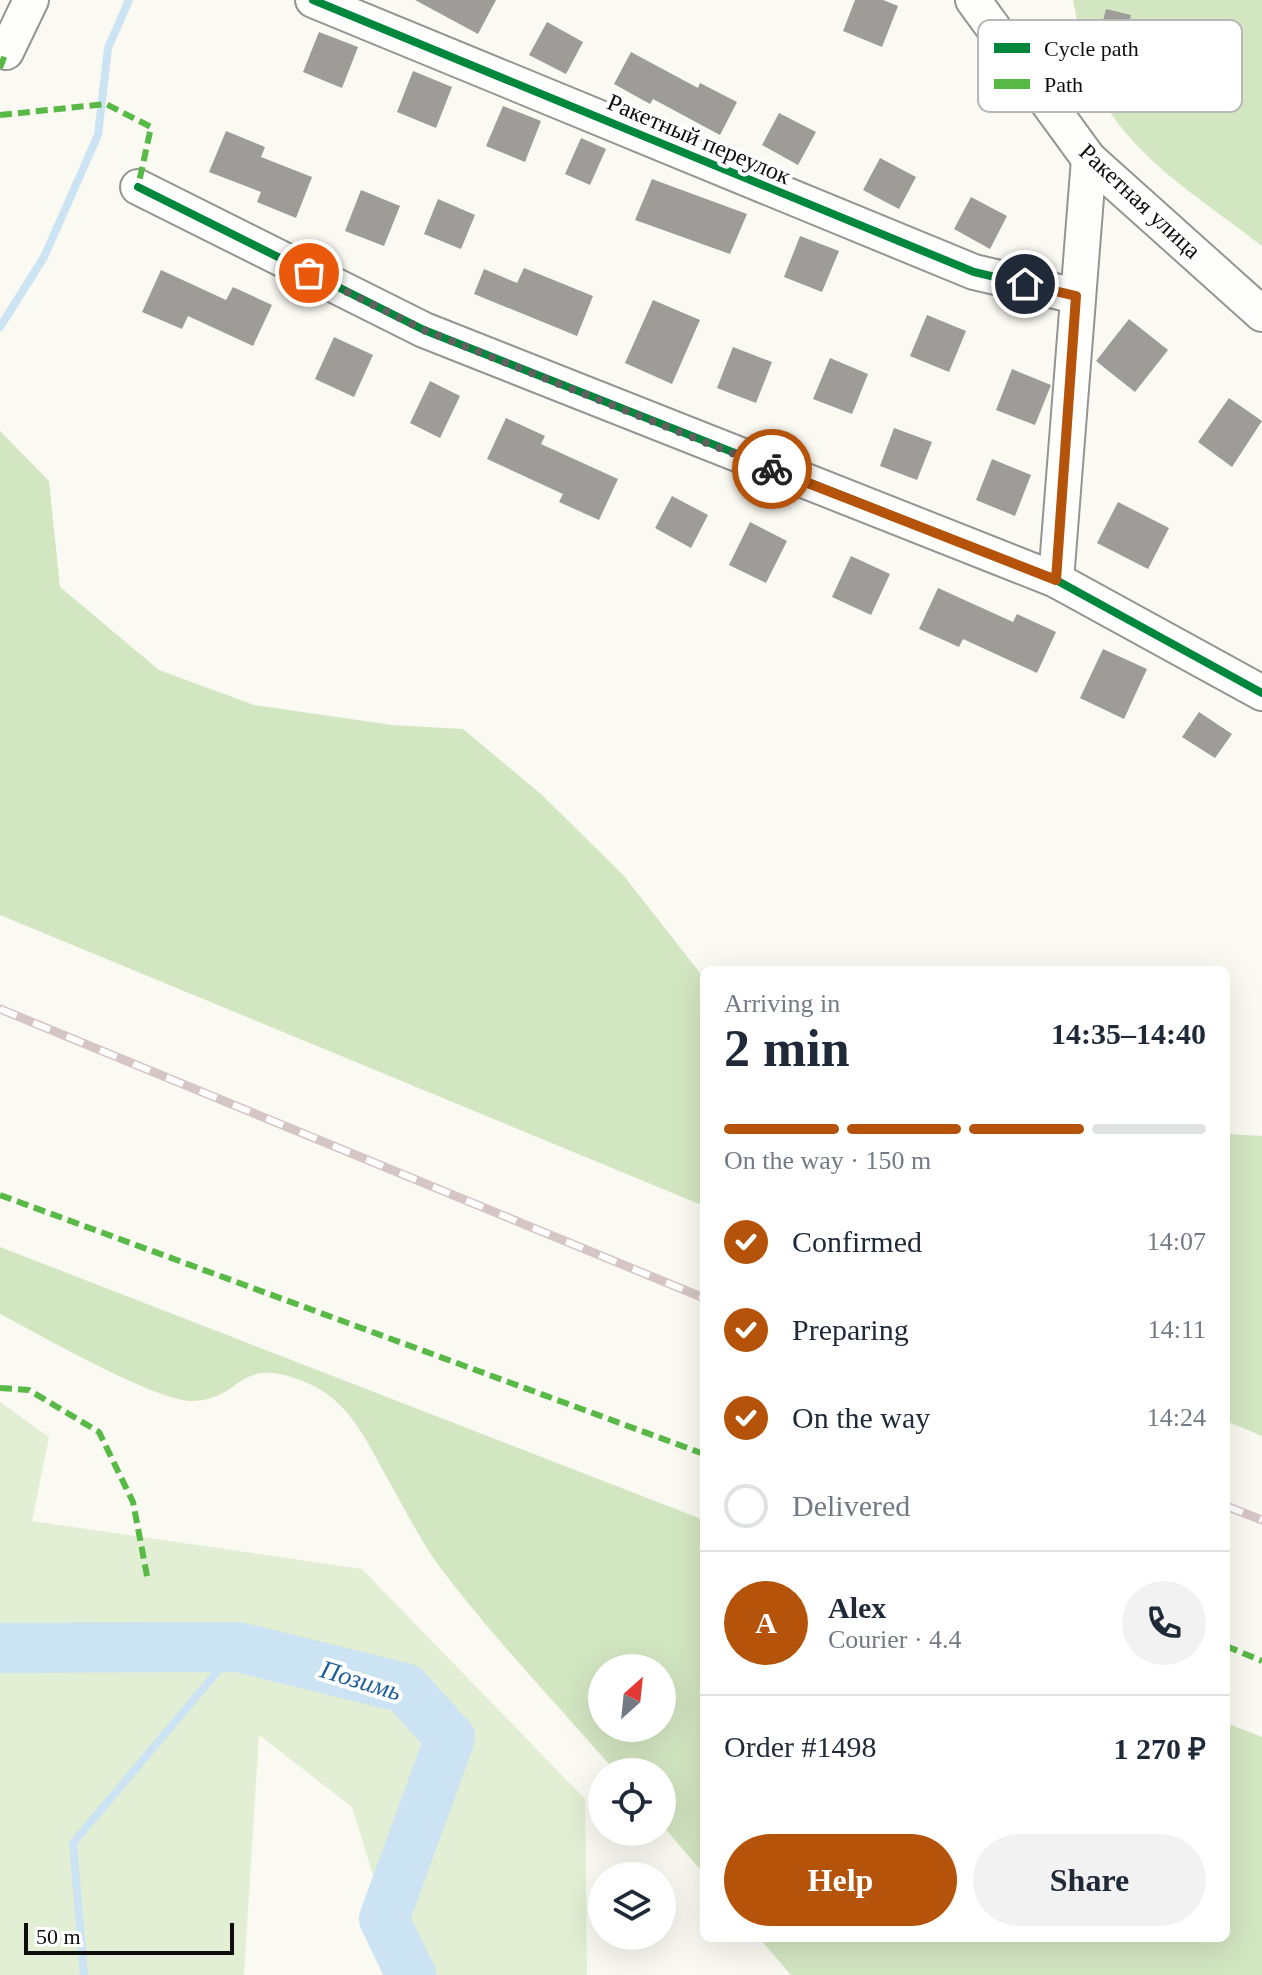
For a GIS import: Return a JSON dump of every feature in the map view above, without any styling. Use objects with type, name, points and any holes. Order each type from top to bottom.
[{"type":"street","points":[[0,49],[6,52],[31,0]]},
{"type":"street","name":"Ракетный переулок","points":[[313,0],[974,272],[1076,296]]},
{"type":"street","name":"Ракетная улица","points":[[973,0],[988,20]]},
{"type":"street","name":"Ракетная улица","points":[[1055,112],[1089,159],[1262,314]]},
{"type":"street","points":[[1056,580],[1089,159]]},
{"type":"street","points":[[138,187],[424,330],[1056,580],[1262,693]]},
{"type":"green space","points":[[1073,0],[1262,0],[1262,246],[1168,174],[1126,133],[1110,112],[1242,112],[1242,20],[1077,20]]},
{"type":"green space","points":[[0,431],[49,481],[60,587],[159,670],[254,705],[392,725],[463,729],[542,795],[624,876],[700,973],[700,1204],[0,915]]},
{"type":"green space","points":[[1230,1134],[1262,1136],[1262,1436],[1230,1423]]},
{"type":"green space","points":[[0,1247],[700,1518],[700,1869],[676,1841],[676,1758],[604,1758],[589,1742],[676,1742],[676,1654],[588,1654],[588,1741],[483,1622],[434,1559],[354,1421],[333,1399],[305,1382],[266,1373],[253,1375],[210,1398],[193,1401],[153,1391],[0,1314]]},
{"type":"green space","points":[[0,1402],[49,1437],[32,1521],[362,1569],[585,1799],[587,1975],[404,1975],[352,1807],[259,1735],[244,1975],[0,1975]]},
{"type":"green space","points":[[1230,1725],[1262,1737],[1262,1975],[791,1975],[762,1942],[1230,1942]]},
{"type":"building","points":[[415,0],[496,0],[478,34]]},
{"type":"building","points":[[855,0],[883,0],[898,6],[882,47],[843,31]]},
{"type":"building","points":[[1106,9],[1131,15],[1130,20],[1103,20]]},
{"type":"building","points":[[547,22],[583,42],[566,74],[529,55]]},
{"type":"building","points":[[319,32],[358,47],[342,88],[303,72]]},
{"type":"building","points":[[631,52],[698,88],[700,83],[737,102],[720,135],[653,99],[650,104],[614,84]]},
{"type":"building","points":[[413,71],[452,87],[436,128],[397,112]]},
{"type":"building","points":[[503,106],[541,121],[525,162],[486,146]]},
{"type":"building","points":[[779,113],[816,132],[798,165],[762,145]]},
{"type":"building","points":[[226,131],[265,147],[261,157],[312,177],[296,218],[257,202],[261,192],[209,172]]},
{"type":"building","points":[[581,138],[606,149],[590,185],[565,174]]},
{"type":"building","points":[[880,158],[916,177],[899,209],[863,190]]},
{"type":"building","points":[[652,179],[747,214],[730,254],[635,220]]},
{"type":"building","points":[[361,190],[400,206],[384,246],[345,231]]},
{"type":"building","points":[[971,197],[1007,216],[990,249],[954,229]]},
{"type":"building","points":[[438,199],[475,215],[461,249],[424,234]]},
{"type":"building","points":[[800,236],[839,251],[822,292],[784,277]]},
{"type":"building","points":[[524,268],[593,296],[577,336],[474,294],[484,269],[517,283]]},
{"type":"building","points":[[161,270],[226,300],[233,287],[272,305],[253,346],[188,316],[182,329],[142,312]]},
{"type":"building","points":[[653,300],[700,320],[672,384],[625,363]]},
{"type":"building","points":[[927,315],[966,331],[949,372],[910,356]]},
{"type":"building","points":[[1129,319],[1168,350],[1135,392],[1096,361]]},
{"type":"building","points":[[334,337],[373,355],[354,397],[315,379]]},
{"type":"building","points":[[733,347],[772,362],[756,403],[717,388]]},
{"type":"building","points":[[830,358],[868,374],[852,414],[813,399]]},
{"type":"building","points":[[1012,369],[1051,385],[1035,425],[996,410]]},
{"type":"building","points":[[430,381],[460,396],[440,438],[410,423]]},
{"type":"building","points":[[1229,398],[1262,421],[1232,467],[1198,442]]},
{"type":"building","points":[[506,418],[545,436],[541,444],[618,479],[599,520],[559,502],[563,494],[487,459]]},
{"type":"building","points":[[894,428],[932,442],[917,480],[880,466]]},
{"type":"building","points":[[992,459],[1031,475],[1015,516],[976,500]]},
{"type":"building","points":[[672,496],[708,515],[691,548],[655,528]]},
{"type":"building","points":[[1118,502],[1169,528],[1148,569],[1097,543]]},
{"type":"building","points":[[750,522],[787,541],[766,583],[729,565]]},
{"type":"building","points":[[851,556],[890,574],[871,615],[832,597]]},
{"type":"building","points":[[938,588],[1013,622],[1017,614],[1056,632],[1037,673],[963,639],[959,647],[919,629]]},
{"type":"building","points":[[1103,649],[1147,669],[1124,719],[1080,698]]},
{"type":"building","points":[[1199,712],[1232,734],[1215,758],[1182,737]]},
{"type":"waterway","points":[[0,327],[44,257],[98,135],[108,48],[129,0]]},
{"type":"waterway","points":[[84,1975],[73,1843],[238,1647]]},
{"type":"waterway","name":"Позимь","points":[[0,1648],[238,1647],[405,1688],[450,1738],[384,1919],[411,1975]]},
{"type":"railway","points":[[0,1009],[700,1296]]},
{"type":"railway","points":[[1230,1508],[1262,1520]]},
{"type":"marked path","points":[[0,68],[6,52]]},
{"type":"marked path","points":[[0,115],[106,104],[151,127],[138,187]]},
{"type":"marked path","points":[[0,1195],[700,1453]]},
{"type":"marked path","points":[[0,1388],[29,1390],[99,1432],[133,1502],[148,1581]]},
{"type":"marked path","points":[[1230,1648],[1262,1661]]},
{"type":"cycle path","points":[[313,0],[974,272],[1076,296]]},
{"type":"cycle path","points":[[138,187],[424,330],[1056,580],[1262,693]]},
{"type":"way so far","points":[[309,273],[424,330],[772,469]]},
{"type":"route","points":[[772,469],[1056,580],[1076,296],[1025,284]]}]
